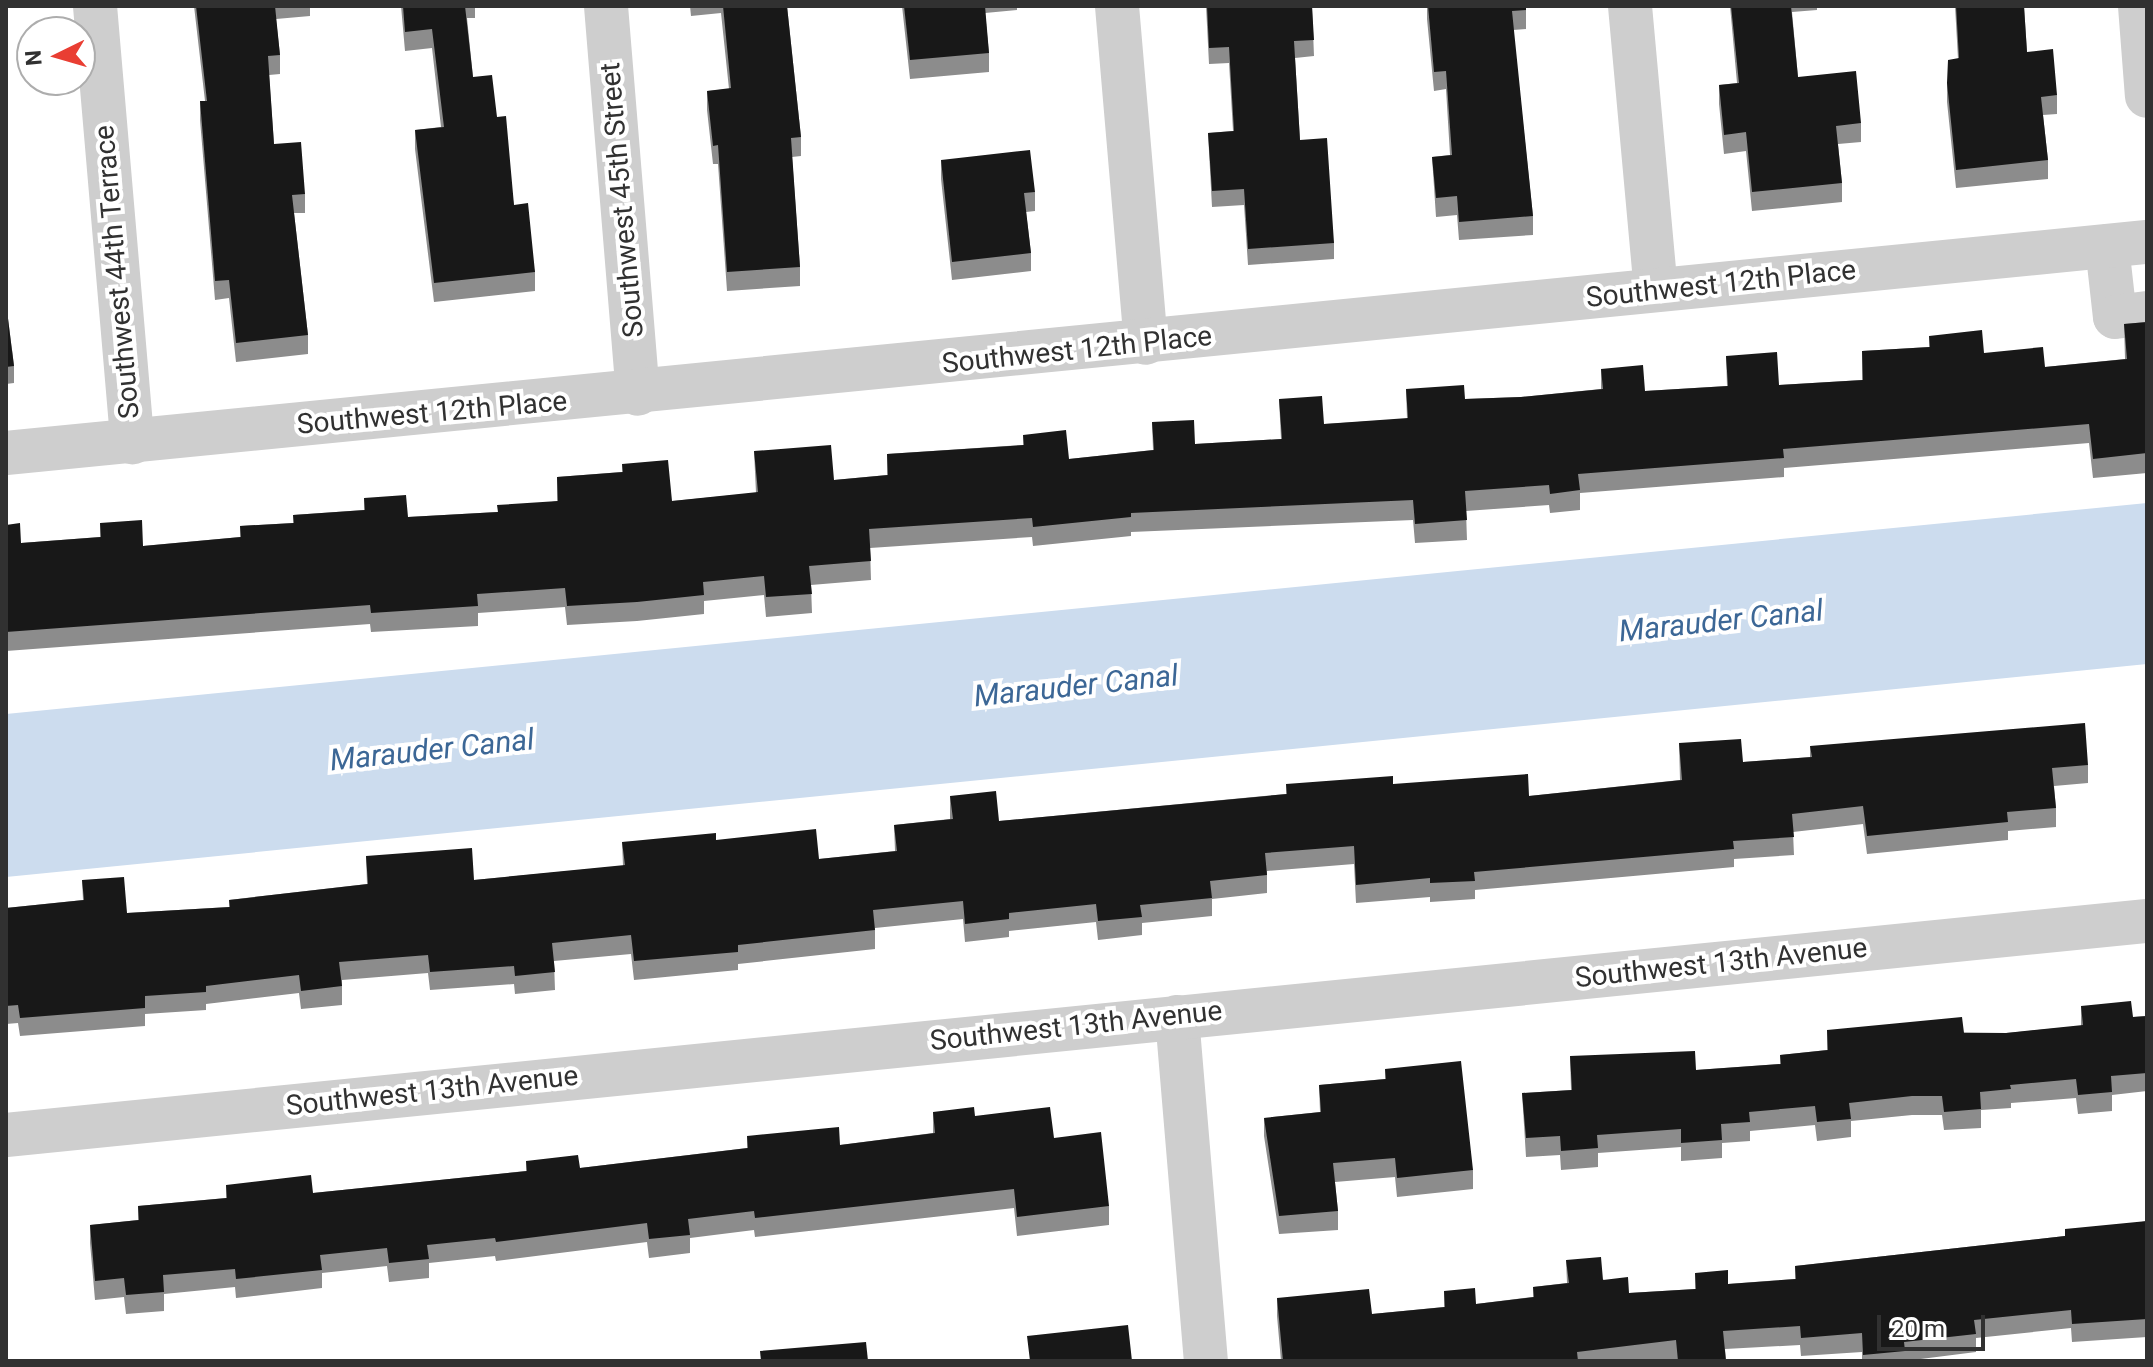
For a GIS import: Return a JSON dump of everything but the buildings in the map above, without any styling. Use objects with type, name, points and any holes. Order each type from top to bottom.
[{"type":"street","name":"Southwest 44th Terrace","points":[[95,6],[132,442]]},
{"type":"street","name":"Southwest 45th Street","points":[[606,6],[638,394]]},
{"type":"street","points":[[1117,6],[1146,343]]},
{"type":"street","points":[[1630,6],[1656,290]]},
{"type":"street","points":[[2140,6],[2147,96]]},
{"type":"street","name":"Southwest 12th Place","points":[[6,453],[638,394],[2127,244]]},
{"type":"street","points":[[2127,244],[2115,317],[2147,313]]},
{"type":"street","name":"Southwest 13th Avenue","points":[[6,1135],[2147,921]]},
{"type":"street","points":[[1177,1017],[1206,1361]]},
{"type":"water","name":"Marauder Canal","points":[[2147,503],[2147,664],[6,877],[6,714]]}]
